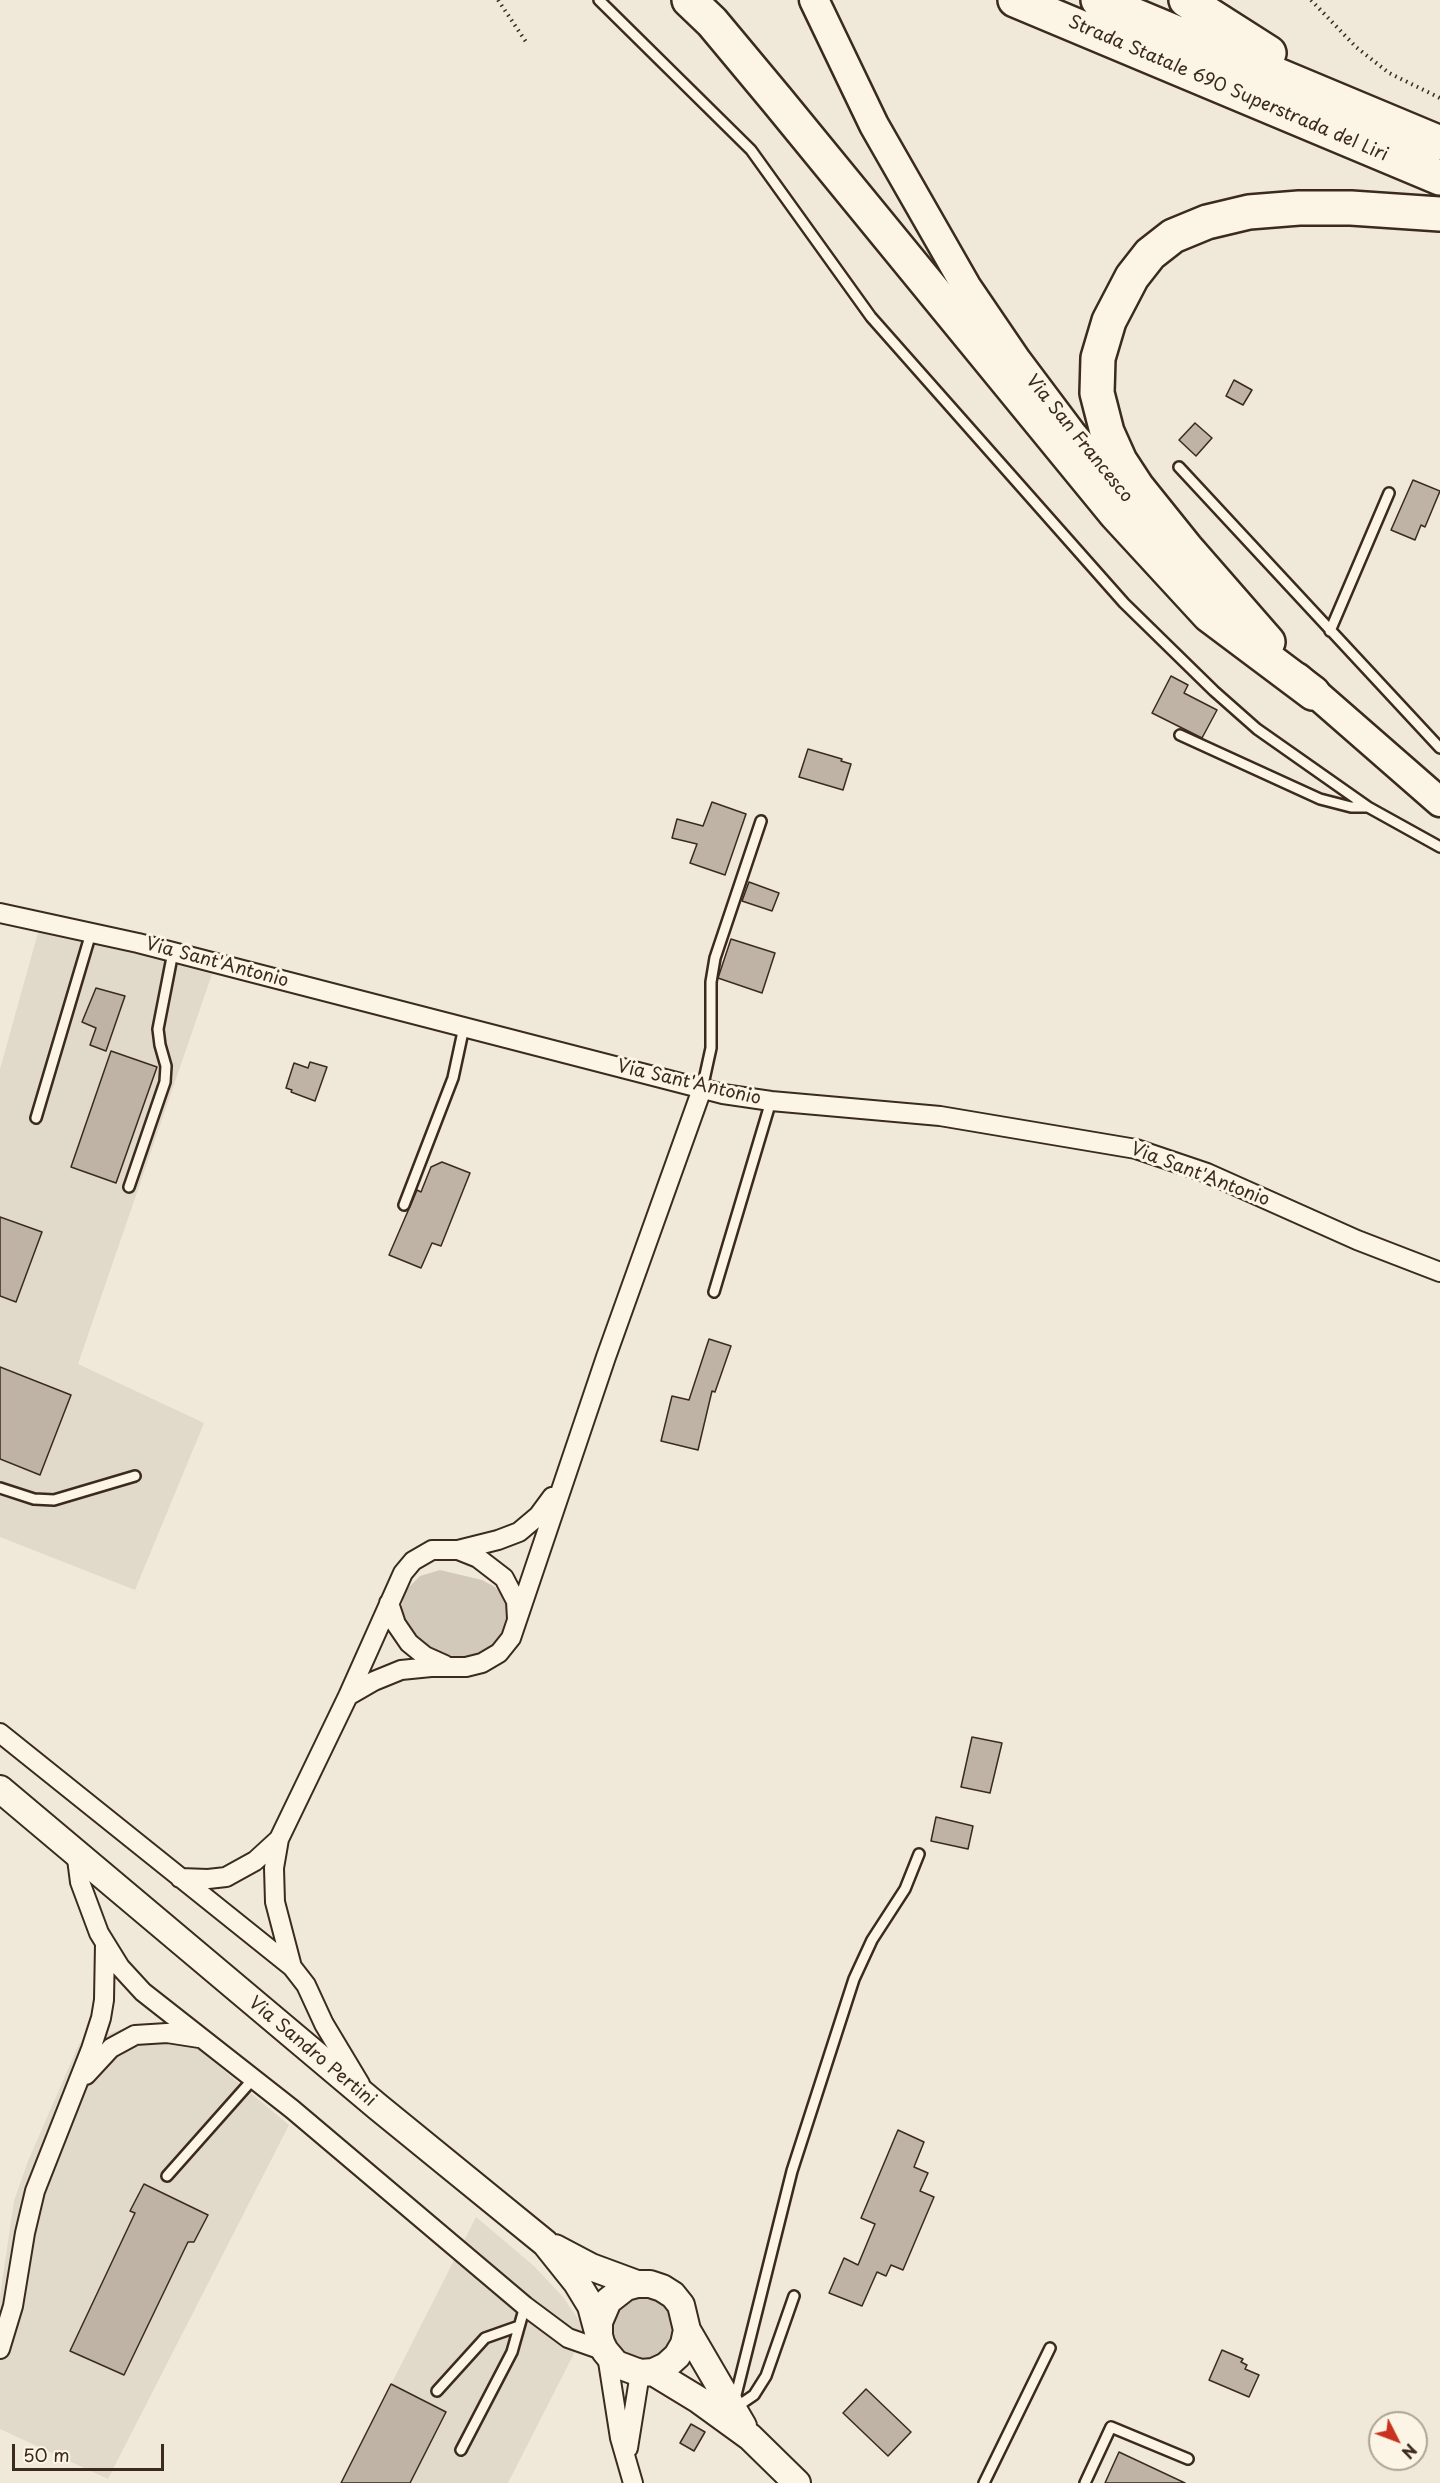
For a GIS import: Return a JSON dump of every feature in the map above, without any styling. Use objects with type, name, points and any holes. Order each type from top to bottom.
[{"type":"highway","points":[[689,0],[712,22],[777,100],[1116,514],[1209,615],[1313,693]]},
{"type":"highway","name":"Strada Statale 690 Superstrada del Liri","points":[[1015,0],[1440,178]]},
{"type":"highway","name":"Strada Statale 690 Superstrada del Liri","points":[[1098,0],[1440,143]]},
{"type":"highway","points":[[1186,0],[1246,40],[1382,118]]},
{"type":"highway","points":[[1313,693],[1186,548],[1125,470],[1107,432],[1100,405],[1097,369],[1100,348],[1113,312],[1138,268],[1164,242],[1194,226],[1232,216],[1280,209],[1352,208],[1440,214]]},
{"type":"main road","name":"Via San Francesco","points":[[814,0],[874,125],[966,286],[1017,361],[1071,433],[1228,613],[1313,693],[1440,802]]},
{"type":"main road","name":"Via Sandro Pertini","points":[[0,1789],[378,2107],[545,2243],[578,2283],[591,2306],[604,2346]]},
{"type":"main road","points":[[545,2243],[591,2266],[637,2284]]},
{"type":"main road","points":[[750,2437],[687,2330],[681,2305],[673,2295],[650,2284],[637,2284],[626,2287],[608,2301],[599,2322],[604,2346],[624,2368],[646,2372],[699,2400],[750,2437],[796,2483]]},
{"type":"main road","points":[[646,2372],[666,2366],[677,2356],[684,2344],[687,2330]]},
{"type":"street","name":"Via Sant'Antonio","points":[[0,913],[173,952],[702,1089],[771,1101],[940,1116],[1136,1149],[1216,1177],[1357,1240],[1440,1272]]},
{"type":"street","points":[[348,1696],[374,1680],[401,1670],[472,1666],[491,1659],[505,1647],[516,1629],[565,1473],[702,1089]]},
{"type":"street","points":[[292,1967],[277,1913],[274,1892],[274,1868],[279,1839],[348,1696],[403,1573],[413,1561],[432,1550],[458,1550],[508,1537],[524,1528],[546,1508],[565,1473]]},
{"type":"street","points":[[458,1550],[485,1563],[509,1585],[517,1608],[516,1629]]},
{"type":"street","points":[[389,1603],[396,1624],[409,1643],[425,1656],[450,1668]]},
{"type":"street","points":[[0,1733],[292,1967],[306,1985],[324,2024],[354,2077],[378,2107]]},
{"type":"street","points":[[180,1878],[208,1880],[226,1876],[255,1861],[279,1839]]},
{"type":"street","points":[[76,1851],[77,1869],[83,1893],[105,1944],[120,1967],[143,1992],[254,2078],[525,2306],[568,2338],[604,2346],[616,2421],[630,2475]]},
{"type":"street","points":[[0,2347],[13,2306],[31,2206],[91,2049],[102,2009],[105,1944]]},
{"type":"street","points":[[72,2096],[103,2055],[127,2038],[156,2032],[203,2039]]},
{"type":"street","points":[[630,2475],[629,2428],[646,2372]]},
{"type":"lane","points":[[599,0],[751,150],[872,316],[1124,603],[1242,716],[1300,761],[1368,807],[1440,847]]},
{"type":"lane","points":[[1179,467],[1440,748]]},
{"type":"lane","points":[[1330,631],[1389,493]]},
{"type":"lane","points":[[1180,735],[1320,799],[1351,807],[1368,807]]},
{"type":"lane","points":[[702,1089],[711,1048],[711,982],[715,957],[760,821]]},
{"type":"lane","points":[[36,1118],[91,933]]},
{"type":"lane","points":[[129,1187],[165,1082],[166,1066],[158,1029],[173,952]]},
{"type":"lane","points":[[404,1205],[453,1078],[464,1027]]},
{"type":"lane","points":[[714,1292],[771,1101]]},
{"type":"lane","points":[[0,1488],[34,1499],[54,1500],[135,1476]]},
{"type":"lane","points":[[733,2409],[792,2171],[854,1979],[872,1940],[906,1889],[920,1854]]},
{"type":"lane","points":[[167,2176],[254,2078]]},
{"type":"lane","points":[[733,2409],[754,2395],[766,2376],[794,2296]]},
{"type":"lane","points":[[460,2450],[512,2352],[525,2306]]},
{"type":"lane","points":[[437,2391],[485,2338],[519,2326]]},
{"type":"lane","points":[[984,2483],[1050,2348]]},
{"type":"lane","points":[[1085,2483],[1112,2427],[1188,2459]]},
{"type":"path","points":[[498,0],[526,42]]},
{"type":"path","points":[[1311,0],[1356,47],[1389,73],[1440,98]]},
{"type":"shaded area","points":[[39,929],[212,974],[78,1364],[204,1423],[135,1590],[0,1537],[0,1069]]},
{"type":"shaded area","points":[[440,1570],[482,1580],[495,1587],[505,1599],[509,1614],[508,1631],[488,1655],[458,1659],[419,1641],[405,1625],[401,1610],[405,1591],[420,1576]]},
{"type":"shaded area","points":[[125,2028],[197,2048],[289,2125],[108,2479],[0,2429],[0,2296],[14,2201],[28,2161],[79,2044]]},
{"type":"shaded area","points":[[476,2217],[534,2266],[563,2297],[580,2322],[584,2334],[508,2483],[341,2483]]},
{"type":"shaded area","points":[[643,2297],[660,2302],[665,2306],[669,2311],[674,2328],[669,2345],[665,2350],[660,2354],[643,2359],[626,2354],[621,2350],[617,2345],[612,2328],[617,2311],[621,2306],[626,2302]]},
{"type":"building","points":[[1234,380],[1252,390],[1243,405],[1226,396]]},
{"type":"building","points":[[1195,423],[1212,438],[1196,456],[1179,440]]},
{"type":"building","points":[[1413,480],[1440,491],[1425,527],[1421,525],[1415,540],[1391,530]]},
{"type":"building","points":[[1171,676],[1188,685],[1184,693],[1217,710],[1202,738],[1152,713]]},
{"type":"building","points":[[808,749],[851,764],[843,790],[799,777]]},
{"type":"building","points":[[712,802],[746,814],[725,875],[690,863],[697,844],[672,838],[677,819],[703,826]]},
{"type":"building","points":[[749,882],[779,893],[772,911],[742,901]]},
{"type":"building","points":[[731,939],[775,953],[762,993],[718,978]]},
{"type":"building","points":[[96,988],[125,996],[106,1051],[90,1045],[96,1028],[82,1022]]},
{"type":"building","points":[[111,1051],[157,1067],[116,1183],[71,1167]]},
{"type":"building","points":[[310,1062],[327,1067],[315,1101],[286,1088],[294,1063],[308,1068]]},
{"type":"building","points":[[442,1162],[470,1173],[441,1246],[432,1243],[421,1268],[389,1255],[417,1190],[421,1192],[431,1167]]},
{"type":"building","points":[[0,1217],[42,1232],[16,1302],[0,1296]]},
{"type":"building","points":[[709,1339],[731,1346],[715,1392],[712,1391],[698,1450],[661,1441],[672,1396],[689,1400]]},
{"type":"building","points":[[0,1367],[71,1395],[40,1475],[0,1459]]},
{"type":"building","points":[[972,1737],[1002,1743],[990,1793],[961,1787]]},
{"type":"building","points":[[936,1817],[973,1826],[968,1849],[931,1841]]},
{"type":"building","points":[[898,2130],[924,2142],[914,2167],[928,2173],[920,2191],[934,2197],[903,2270],[891,2265],[886,2276],[877,2272],[862,2306],[829,2293],[844,2258],[858,2265],[875,2224],[861,2218]]},
{"type":"building","points":[[144,2184],[208,2215],[194,2242],[188,2242],[124,2375],[70,2351],[135,2213],[130,2211]]},
{"type":"building","points":[[1222,2350],[1243,2359],[1241,2362],[1247,2365],[1245,2369],[1259,2375],[1249,2397],[1209,2380]]},
{"type":"building","points":[[391,2384],[446,2412],[410,2483],[341,2483]]},
{"type":"building","points":[[866,2389],[911,2432],[888,2456],[843,2413]]},
{"type":"building","points":[[691,2424],[705,2432],[694,2451],[680,2443]]},
{"type":"building","points":[[1119,2452],[1185,2483],[1105,2483]]}]
